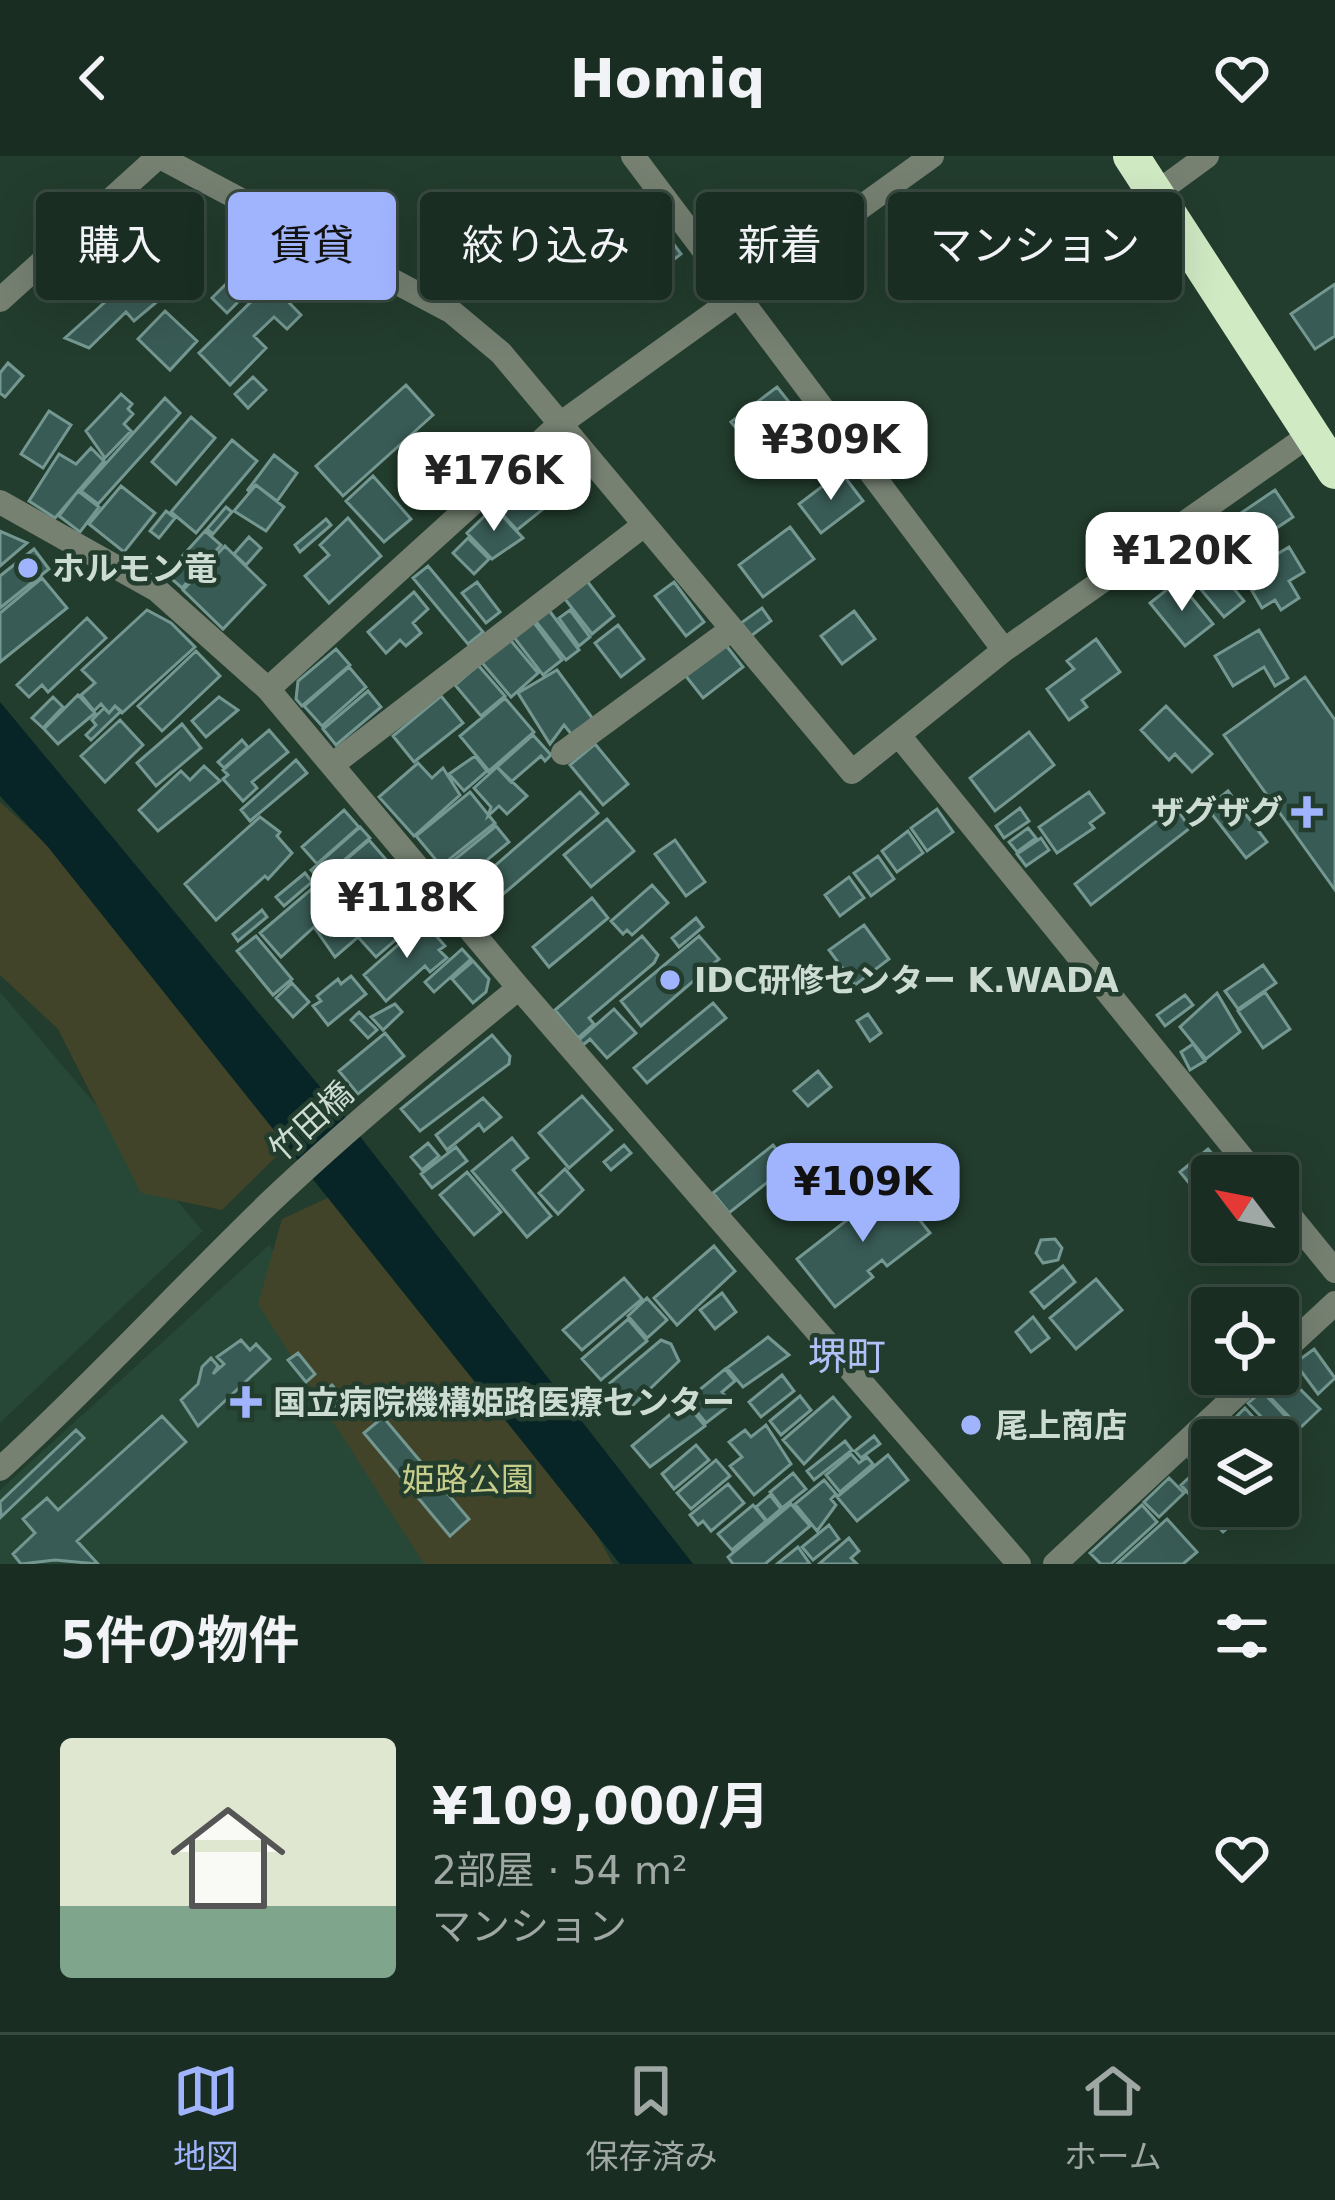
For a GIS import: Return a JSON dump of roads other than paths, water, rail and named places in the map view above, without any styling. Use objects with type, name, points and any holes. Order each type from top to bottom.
[{"type":"highway","points":[[1131,156],[1154,192]]},
{"type":"highway","points":[[1182,236],[1335,471]]},
{"type":"street","points":[[0,300],[158,156],[452,312],[501,353],[852,772],[901,738],[1004,650],[1311,434]]},
{"type":"street","points":[[633,156],[696,239]]},
{"type":"street","points":[[864,206],[932,156]]},
{"type":"street","points":[[1158,192],[1207,156]]},
{"type":"street","points":[[268,689],[560,424],[736,300]]},
{"type":"street","points":[[742,300],[1004,650]]},
{"type":"street","points":[[0,502],[157,590],[268,689],[519,988],[1019,1564]]},
{"type":"street","points":[[332,765],[644,525]]},
{"type":"street","points":[[563,753],[732,629]]},
{"type":"street","points":[[901,738],[1240,1155]]},
{"type":"street","name":"竹田橋","points":[[0,1468],[104,1374],[267,1206],[399,1085],[519,988]]},
{"type":"street","points":[[1299,1227],[1335,1271]]},
{"type":"street","points":[[1299,1336],[1335,1303]]},
{"type":"street","points":[[1055,1564],[1236,1395]]},
{"type":"water","points":[[0,702],[341,1112],[693,1564],[620,1564],[48,847],[0,796]]},
{"type":"place","name":"ホルモン竜","points":[[28,568]]},
{"type":"place","name":"ザグザグ","points":[[1307,812]]},
{"type":"place","name":"IDC研修センター K.WADA","points":[[670,980]]},
{"type":"place","name":"国立病院機構姫路医療センター","points":[[246,1402]]},
{"type":"place","name":"尾上商店","points":[[971,1425]]},
{"type":"district","name":"堺町","points":[[847,1356]]},
{"type":"park label","name":"姫路公園","points":[[468,1479]]}]
